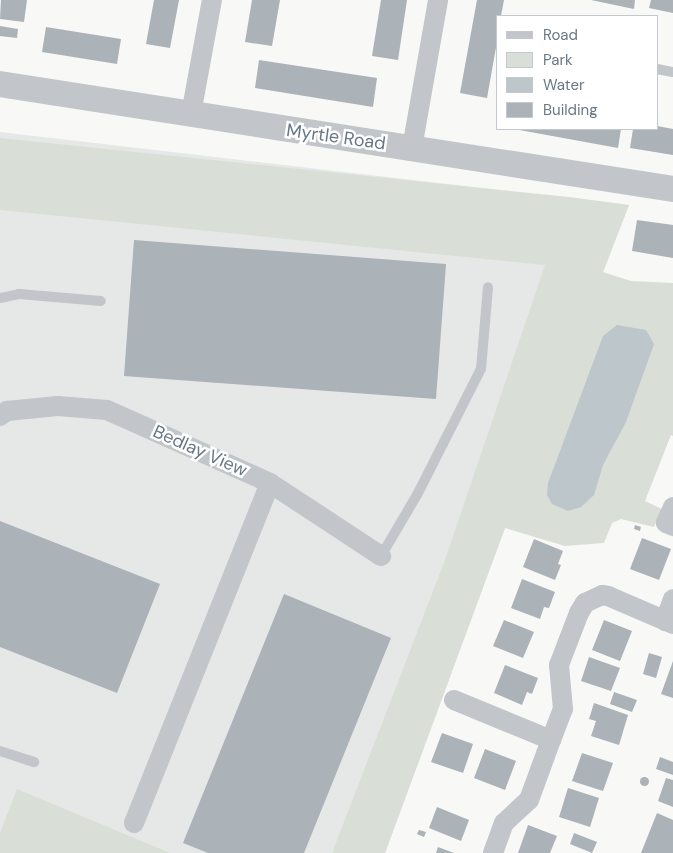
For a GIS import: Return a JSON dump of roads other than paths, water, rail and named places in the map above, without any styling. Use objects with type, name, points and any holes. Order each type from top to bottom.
[{"type":"street","points":[[191,114],[212,0]]},
{"type":"street","points":[[412,148],[438,0]]},
{"type":"street","name":"Myrtle Road","points":[[0,84],[673,189]]},
{"type":"street","name":"Bedlay View","points":[[2,407],[58,406],[107,410],[270,483],[381,556]]},
{"type":"street","points":[[134,824],[270,483]]},
{"type":"street","points":[[673,507],[666,523],[673,526]]},
{"type":"street","points":[[493,853],[504,823],[529,800],[552,740],[563,708],[559,665],[579,613],[585,603],[602,595],[608,596],[669,622],[673,599]]},
{"type":"street","points":[[454,700],[552,740]]},
{"type":"lane","points":[[658,69],[673,72]]},
{"type":"lane","points":[[381,556],[417,495],[481,369],[488,287]]},
{"type":"lane","points":[[0,298],[19,294],[101,300]]},
{"type":"lane","points":[[0,751],[34,762]]},
{"type":"water","points":[[617,325],[646,330],[654,344],[626,422],[603,465],[594,495],[581,507],[568,511],[552,504],[547,495],[548,483],[603,336]]}]
